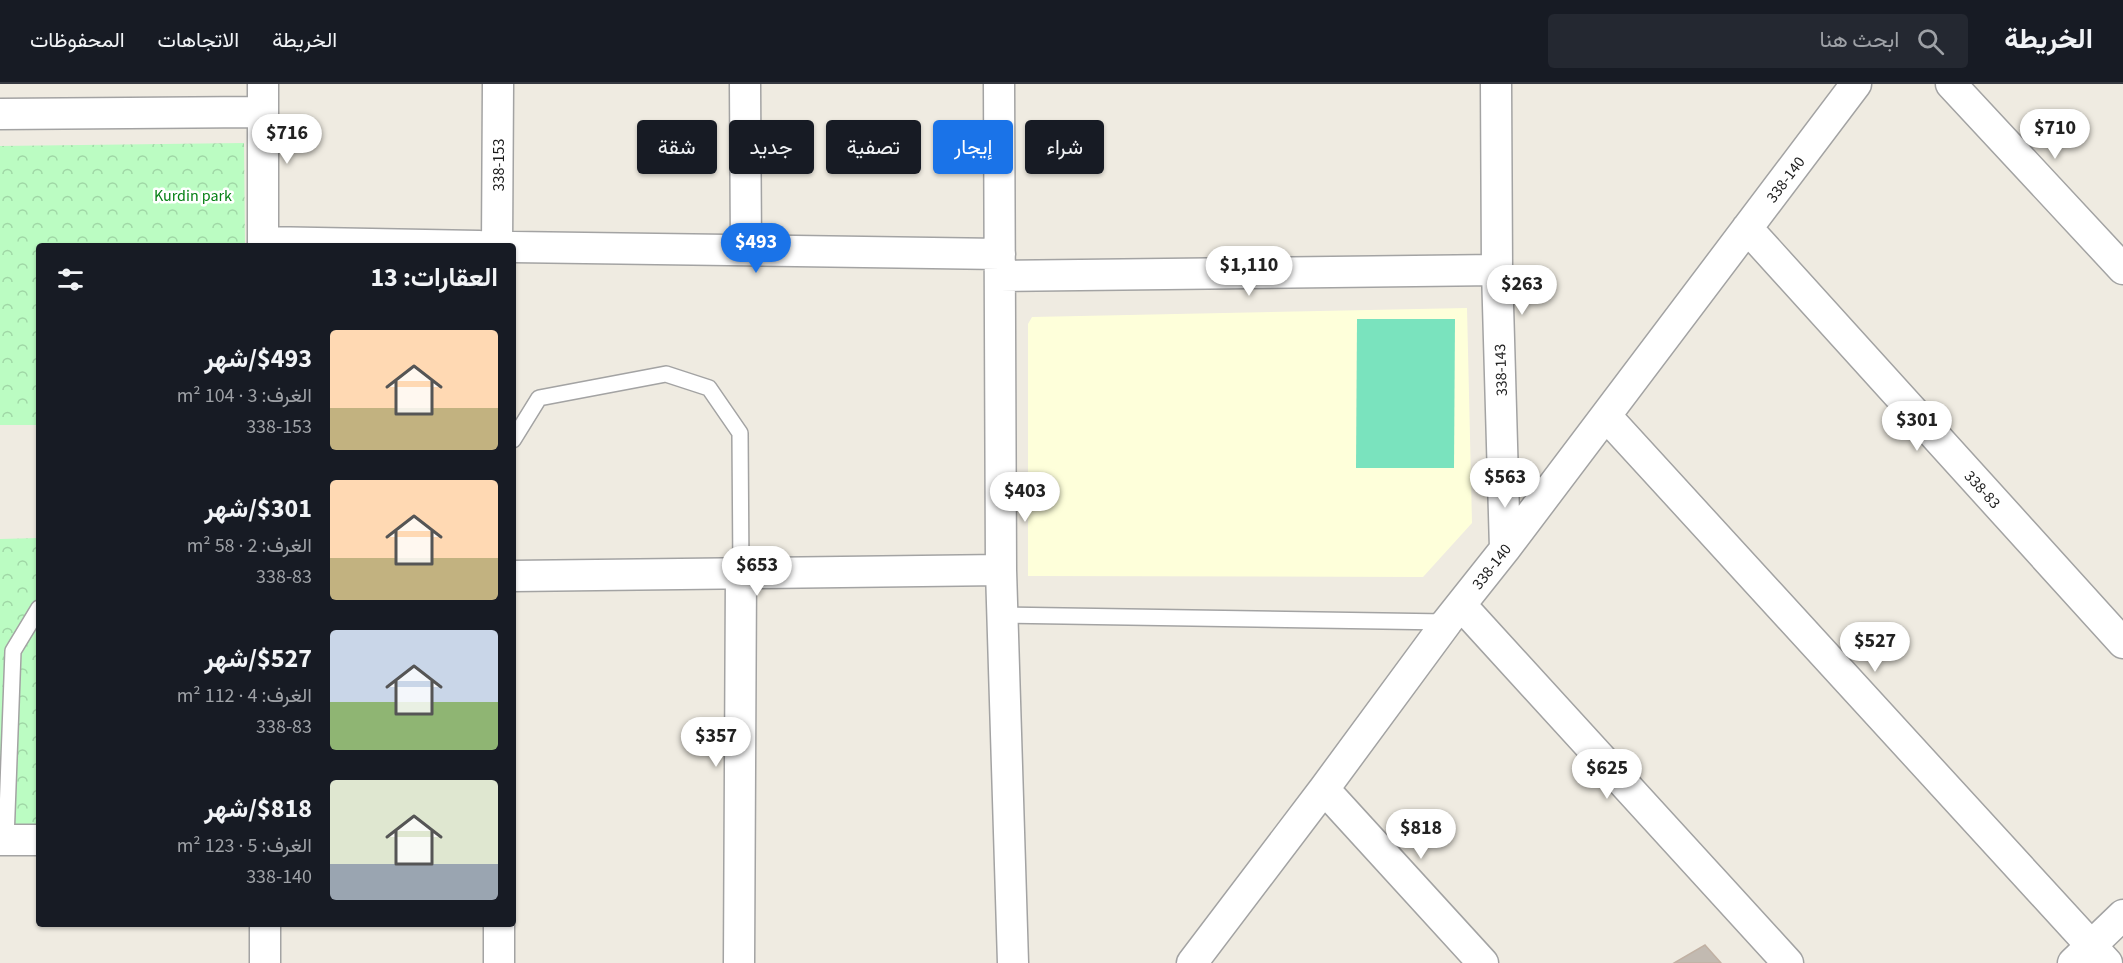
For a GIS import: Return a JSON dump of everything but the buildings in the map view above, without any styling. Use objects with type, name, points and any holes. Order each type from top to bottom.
[{"type":"street","name":"338-153","points":[[497,243],[498,84]]},
{"type":"street","points":[[745,84],[746,250]]},
{"type":"street","points":[[999,84],[1001,570],[1013,963]]},
{"type":"street","name":"338-143","points":[[1496,84],[1497,270],[1505,549]]},
{"type":"street","name":"338-140","points":[[1192,963],[1856,84]]},
{"type":"street","points":[[1951,84],[2123,268]]},
{"type":"street","points":[[0,114],[263,98],[263,243]]},
{"type":"street","name":"338-83","points":[[1747,228],[2123,643]]},
{"type":"street","points":[[516,247],[746,250],[1000,265],[1497,270]]},
{"type":"street","points":[[1606,416],[2091,957],[2123,915]]},
{"type":"street","points":[[516,576],[1001,570]]},
{"type":"street","points":[[739,963],[741,573]]},
{"type":"street","points":[[1454,614],[1788,963]]},
{"type":"street","points":[[1324,789],[1483,963]]},
{"type":"street","points":[[3,840],[36,840]]},
{"type":"street","points":[[265,927],[265,963]]},
{"type":"street","points":[[499,927],[499,963]]},
{"type":"lane","points":[[516,435],[538,398],[666,374],[709,388],[740,433],[741,573]]},
{"type":"lane","points":[[3,840],[13,651],[36,613]]},
{"type":"lane","points":[[1002,615],[1454,614]]},
{"type":"shaded area","points":[[1467,308],[1472,523],[1423,577],[1028,576],[1028,324],[1032,317]]},
{"type":"green space","name":"Kurdin park","points":[[244,143],[245,243],[36,243],[36,425],[0,425],[0,146]]},
{"type":"green space","points":[[1357,319],[1455,319],[1454,468],[1356,468]]},
{"type":"green space","name":"Kurdin park","points":[[36,538],[36,824],[0,824],[0,539]]}]
